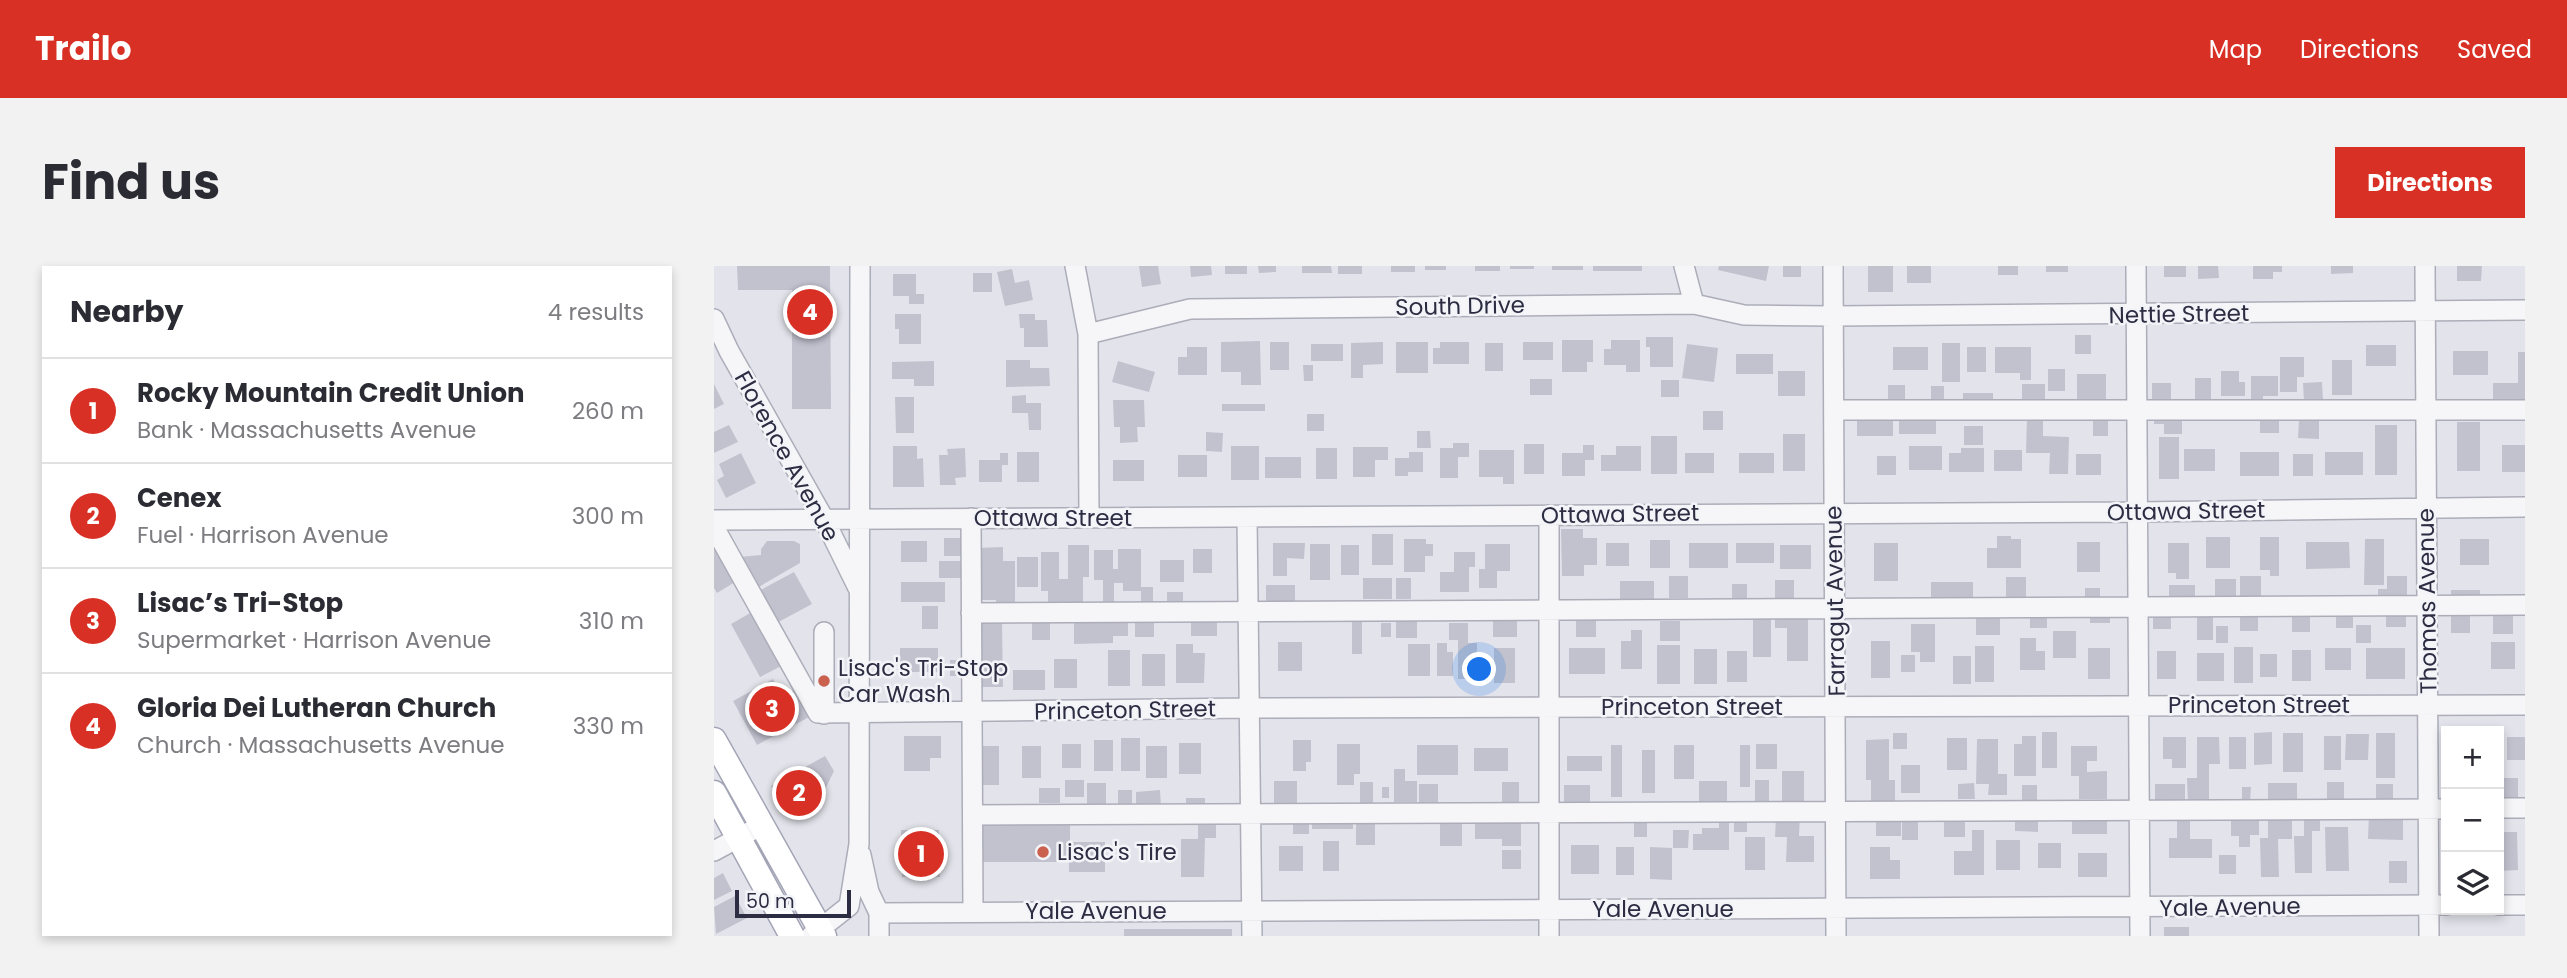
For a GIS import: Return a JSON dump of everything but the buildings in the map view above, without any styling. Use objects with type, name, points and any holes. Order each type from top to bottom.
[{"type":"main road","points":[[714,740],[819,934]]},
{"type":"main road","points":[[714,793],[792,936]]},
{"type":"street","points":[[819,934],[849,906],[859,844],[860,266]]},
{"type":"street","points":[[1076,266],[1088,334],[1088,517]]},
{"type":"street","points":[[1684,266],[1694,304]]},
{"type":"street","name":"Farragut Avenue","points":[[1833,266],[1836,936]]},
{"type":"street","points":[[2136,266],[2140,936]]},
{"type":"street","name":"Thomas Avenue","points":[[2425,266],[2428,706],[2437,809],[2438,905],[2429,936]]},
{"type":"street","name":"South Drive","points":[[1088,334],[1190,309],[1694,304],[1744,315],[1834,316]]},
{"type":"street","name":"Nettie Street","points":[[1834,316],[2525,310]]},
{"type":"street","name":"Florence Avenue","points":[[714,319],[729,351],[824,519],[860,592]]},
{"type":"street","points":[[1834,410],[2525,410]]},
{"type":"street","name":"Ottawa Street","points":[[714,520],[2137,512],[2525,507]]},
{"type":"street","points":[[1549,515],[1549,936]]},
{"type":"street","points":[[1247,517],[1252,936]]},
{"type":"street","points":[[971,518],[973,912]]},
{"type":"street","points":[[714,527],[818,713],[824,714],[824,632]]},
{"type":"street","points":[[971,612],[2525,605]]},
{"type":"street","name":"Princeton Street","points":[[824,714],[1249,708],[2525,705]]},
{"type":"street","points":[[2504,808],[2525,808]]},
{"type":"street","points":[[972,815],[2437,809]]},
{"type":"street","points":[[714,851],[762,825]]},
{"type":"street","points":[[859,844],[869,892],[879,913],[879,936]]},
{"type":"street","name":"Yale Avenue","points":[[879,913],[2438,905]]},
{"type":"street","points":[[2504,905],[2525,905]]},
{"type":"place","name":"Gloria Dei Lutheran Church","points":[[810,312]]},
{"type":"place","name":"Lisac's Tri-Stop Car Wash","points":[[824,681]]},
{"type":"place","name":"Lisac’s Tri-Stop","points":[[772,709]]},
{"type":"place","name":"Cenex","points":[[799,793]]},
{"type":"place","name":"Lisac's Tire","points":[[1043,852]]},
{"type":"place","name":"Rocky Mountain Credit Union","points":[[921,854]]}]
